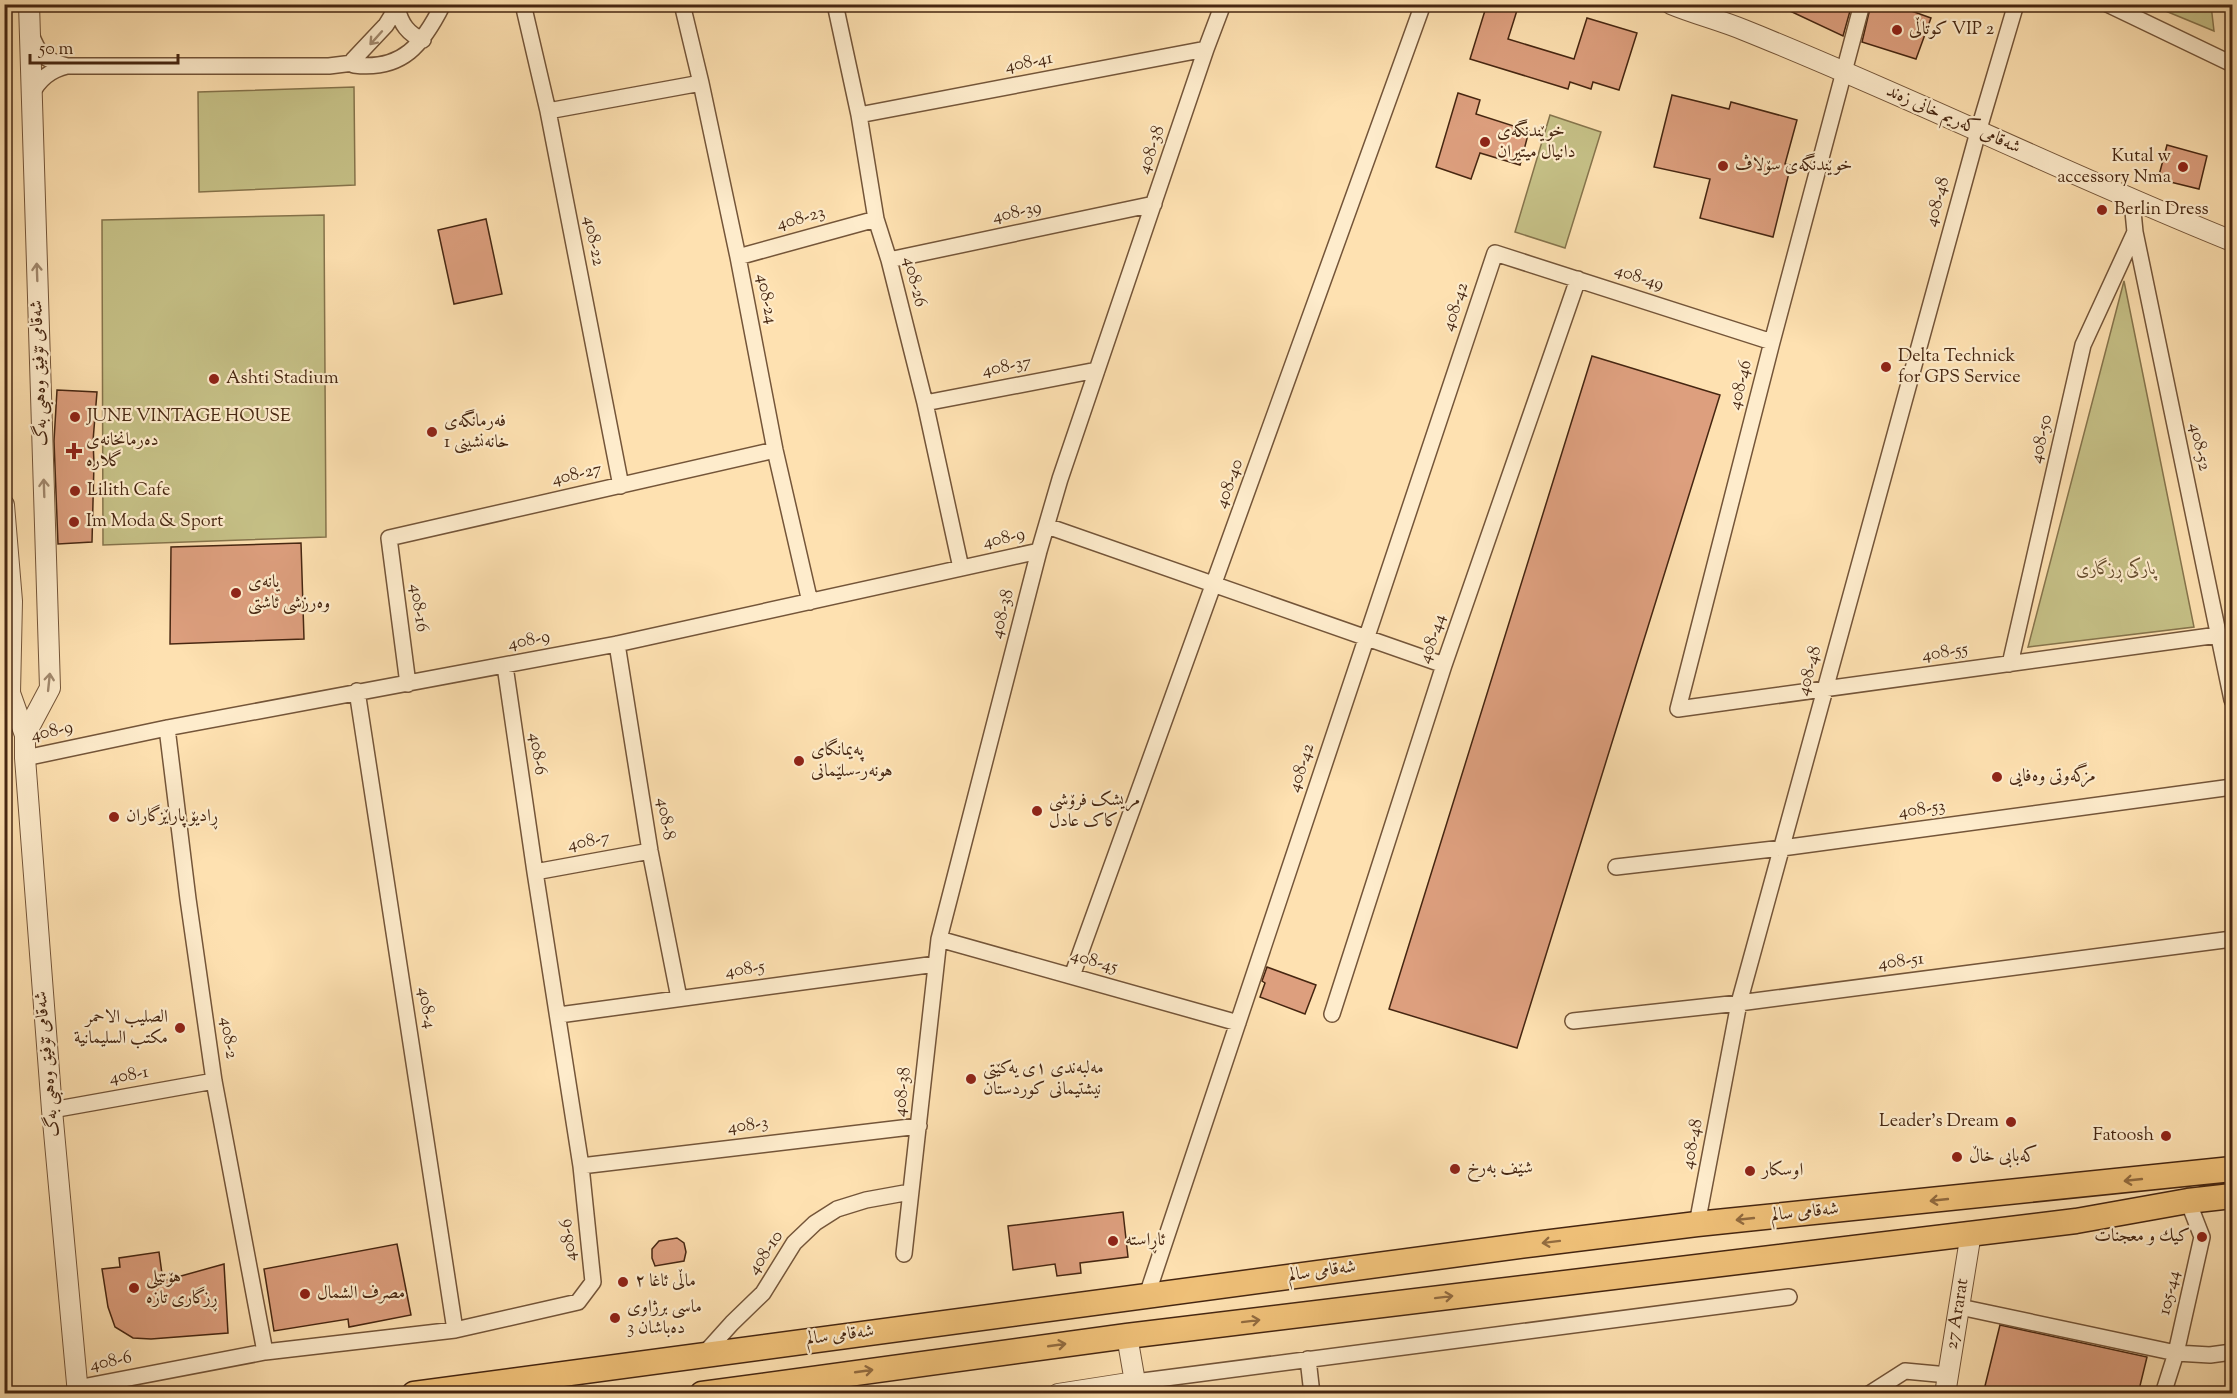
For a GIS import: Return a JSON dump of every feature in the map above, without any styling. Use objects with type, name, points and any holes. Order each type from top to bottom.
[{"type":"main road","points":[[2180,1175],[2210,1158],[2232,1152]]},
{"type":"main road","name":"شەقامی سالم","points":[[414,1394],[705,1353],[1697,1224],[2232,1169]]},
{"type":"main road","points":[[702,1394],[1127,1336],[2076,1221],[2188,1201],[2232,1196]]},
{"type":"main road","points":[[2188,1201],[2232,1213]]},
{"type":"street","name":"شەقامی تۆفیق وەهبی بەگ","points":[[25,735],[50,688],[29,4]]},
{"type":"street","points":[[30,30],[37,49],[46,59],[67,66],[329,66],[353,63],[356,66],[372,65],[401,58],[423,40],[443,4]]},
{"type":"street","name":"408-22","points":[[523,4],[548,111],[621,486]]},
{"type":"street","name":"408-24","points":[[682,4],[738,257],[774,450],[810,602]]},
{"type":"street","name":"408-26","points":[[835,4],[859,115],[876,219],[889,260],[925,403],[962,568]]},
{"type":"street","name":"408-38","points":[[903,1254],[939,939],[1060,478],[1223,4]]},
{"type":"street","name":"408-40","points":[[1072,976],[1423,4]]},
{"type":"street","name":"شەقامی کەریم خانی زەند","points":[[1671,4],[1706,11],[2132,201],[2232,241]]},
{"type":"street","name":"408-46","points":[[1678,709],[1862,4]]},
{"type":"street","name":"408-48","points":[[1697,1224],[1739,1003],[1978,132],[2016,4]]},
{"type":"street","points":[[2107,4],[2232,64]]},
{"type":"street","points":[[398,6],[403,25],[409,32],[423,40]]},
{"type":"street","points":[[353,63],[353,60],[386,25],[398,6]]},
{"type":"street","name":"408-41","points":[[859,115],[1206,49]]},
{"type":"street","points":[[32,95],[37,83],[49,73],[67,66]]},
{"type":"street","points":[[548,111],[701,83]]},
{"type":"street","name":"408-52","points":[[2132,201],[2135,232],[2232,700]]},
{"type":"street","name":"408-39","points":[[889,260],[1154,204]]},
{"type":"street","name":"408-23","points":[[738,257],[876,219]]},
{"type":"street","name":"408-50","points":[[2010,664],[2084,345],[2135,232]]},
{"type":"street","name":"408-49","points":[[1495,253],[1772,342]]},
{"type":"street","name":"408-42","points":[[1147,1296],[1495,253]]},
{"type":"street","name":"408-44","points":[[1332,1014],[1444,665],[1578,279]]},
{"type":"street","name":"408-37","points":[[925,403],[1097,370]]},
{"type":"street","name":"408-27","points":[[389,538],[774,450]]},
{"type":"street","name":"شەقامی تۆفیق وەهبی بەگ","points":[[4,505],[10,693],[25,735],[52,1110],[78,1391]]},
{"type":"street","points":[[1047,526],[1444,665]]},
{"type":"street","name":"408-16","points":[[389,538],[408,684]]},
{"type":"street","name":"408-9","points":[[25,758],[167,728],[617,644],[1039,551]]},
{"type":"street","name":"408-55","points":[[1678,709],[2218,635]]},
{"type":"street","name":"408-8","points":[[617,644],[650,851],[679,998]]},
{"type":"street","name":"408-6","points":[[78,1391],[265,1352],[455,1330],[578,1302],[593,1282],[581,1166],[559,1015],[534,872],[505,666]]},
{"type":"street","name":"408-4","points":[[357,692],[455,1330]]},
{"type":"street","name":"408-2","points":[[167,728],[214,1081],[265,1352]]},
{"type":"street","name":"408-53","points":[[1616,867],[1782,848],[2232,787]]},
{"type":"street","name":"408-7","points":[[534,872],[650,851]]},
{"type":"street","name":"408-45","points":[[939,939],[1238,1023]]},
{"type":"street","name":"408-51","points":[[1573,1022],[1739,1003],[2232,939]]},
{"type":"street","name":"408-5","points":[[559,1015],[936,964]]},
{"type":"street","name":"408-1","points":[[52,1110],[214,1081]]},
{"type":"street","name":"408-3","points":[[581,1166],[919,1126]]},
{"type":"street","name":"408-10","points":[[705,1353],[763,1293],[794,1243],[815,1223],[837,1209],[866,1200],[910,1192]]},
{"type":"street","name":"105-44","points":[[2163,1394],[2176,1353],[2202,1237],[2188,1201]]},
{"type":"street","name":"27 Ararat","points":[[1947,1384],[1971,1233]]},
{"type":"street","points":[[1058,1394],[1308,1359],[1789,1297]]},
{"type":"street","points":[[1960,1306],[2176,1353],[2210,1355],[2232,1352]]},
{"type":"street","points":[[1127,1336],[1135,1383]]},
{"type":"street","points":[[1308,1359],[1312,1394]]},
{"type":"street","points":[[1869,1394],[1905,1371],[1947,1384]]},
{"type":"green space","points":[[2151,5],[2211,5],[2214,31]]},
{"type":"green space","points":[[354,87],[355,185],[199,192],[198,92]]},
{"type":"green space","points":[[1550,115],[1601,132],[1565,248],[1515,232]]},
{"type":"green space","name":"Ashti Stadium","points":[[324,215],[326,537],[103,545],[102,220]]},
{"type":"green space","name":"پارکی ڕزگاری","points":[[2124,281],[2194,627],[2028,647]]},
{"type":"building","points":[[1487,4],[1519,4],[1508,39],[1574,59],[1587,18],[1637,33],[1619,90],[1593,82],[1591,89],[1570,82],[1568,89],[1470,59]]},
{"type":"building","points":[[1775,4],[1852,4],[1843,36]]},
{"type":"building","name":"کوتاڵی VIP 2","points":[[1871,4],[1892,4],[1931,18],[1916,59],[1862,42]]},
{"type":"building","name":"خوێندنگەی دانیال میتیران","points":[[1458,93],[1480,100],[1476,114],[1529,131],[1520,165],[1480,153],[1471,179],[1436,167]]},
{"type":"building","name":"خوێندنگەی سۆلاڤ","points":[[1672,95],[1729,109],[1731,102],[1797,120],[1785,164],[1791,165],[1773,237],[1700,218],[1710,179],[1654,167]]},
{"type":"building","name":"Kutal w accessory Nma","points":[[2167,145],[2207,156],[2199,189],[2158,179]]},
{"type":"building","points":[[486,219],[502,294],[454,304],[438,230]]},
{"type":"building","points":[[1592,356],[1720,395],[1517,1048],[1389,1009]]},
{"type":"building","points":[[57,390],[97,392],[93,441],[92,542],[58,544],[54,441]]},
{"type":"building","name":"یانەی وەرزشی ئاشتی","points":[[301,543],[304,639],[170,644],[171,547]]},
{"type":"building","points":[[1267,967],[1316,985],[1305,1014],[1260,997]]},
{"type":"building","points":[[1123,1212],[1128,1257],[1080,1263],[1081,1273],[1057,1276],[1055,1264],[1013,1270],[1008,1226]]},
{"type":"building","points":[[677,1238],[684,1243],[686,1252],[684,1261],[655,1266],[652,1249],[659,1241]]},
{"type":"building","points":[[397,1244],[411,1315],[349,1327],[348,1319],[274,1331],[264,1269]]},
{"type":"building","points":[[159,1252],[163,1281],[224,1264],[228,1333],[151,1339],[133,1338],[115,1327],[108,1307],[102,1269],[120,1267],[119,1258]]},
{"type":"building","points":[[2000,1325],[2147,1357],[2138,1394],[1983,1394]]},
{"type":"place","name":"کوتاڵی VIP 2","points":[[1897,30]]},
{"type":"place","name":"خوێندنگەی دانیال میتیران","points":[[1485,142]]},
{"type":"place","name":"خوێندنگەی سۆلاڤ","points":[[1723,166]]},
{"type":"place","name":"Kutal w accessory Nma","points":[[2183,167]]},
{"type":"place","name":"Berlin Dress","points":[[2102,210]]},
{"type":"place","name":"Delta Technick for GPS Service","points":[[1886,367]]},
{"type":"place","name":"Ashti Stadium","points":[[214,379]]},
{"type":"place","name":"JUNE VINTAGE HOUSE","points":[[75,417]]},
{"type":"place","name":"فەرمانگەی خانەنشینی 1","points":[[432,432]]},
{"type":"place","name":"دەرمانخانەی گلارە","points":[[74,451]]},
{"type":"place","name":"Lilith Cafe","points":[[75,491]]},
{"type":"place","name":"Im Moda & Sport","points":[[74,522]]},
{"type":"place","name":"یانەی وەرزشی ئاشتی","points":[[236,593]]},
{"type":"place","name":"پەیمانگای هونەر-سلێمانی","points":[[799,761]]},
{"type":"place","name":"مزگەوتی وەفایی","points":[[1997,777]]},
{"type":"place","name":"مریشک فرۆشی کاک عادل","points":[[1037,811]]},
{"type":"place","name":"ڕادیۆ پارێزگاران","points":[[114,817]]},
{"type":"place","name":"الصليب الاحمر مكتب السليمانية","points":[[180,1028]]},
{"type":"place","name":"مەلبەندی ١ی یەکێتی نیشتیمانی کوردستان","points":[[971,1079]]},
{"type":"place","name":"Leader's Dream","points":[[2011,1122]]},
{"type":"place","name":"Fatoosh","points":[[2166,1136]]},
{"type":"place","name":"کەبابی خاڵ","points":[[1957,1157]]},
{"type":"place","name":"شێف بەرخ","points":[[1455,1169]]},
{"type":"place","name":"اوسكار","points":[[1750,1171]]},
{"type":"place","name":"كيك و معجنات","points":[[2202,1237]]},
{"type":"place","name":"ئاڕاستە","points":[[1113,1241]]},
{"type":"place","name":"ماڵی ئاغا ۲","points":[[623,1282]]},
{"type":"place","name":"هۆتێلی ڕزگاری تازە","points":[[134,1288]]},
{"type":"place","name":"مصرف الشمال","points":[[305,1294]]},
{"type":"place","name":"ماسی برژاوی دەباشان 3","points":[[615,1318]]}]
